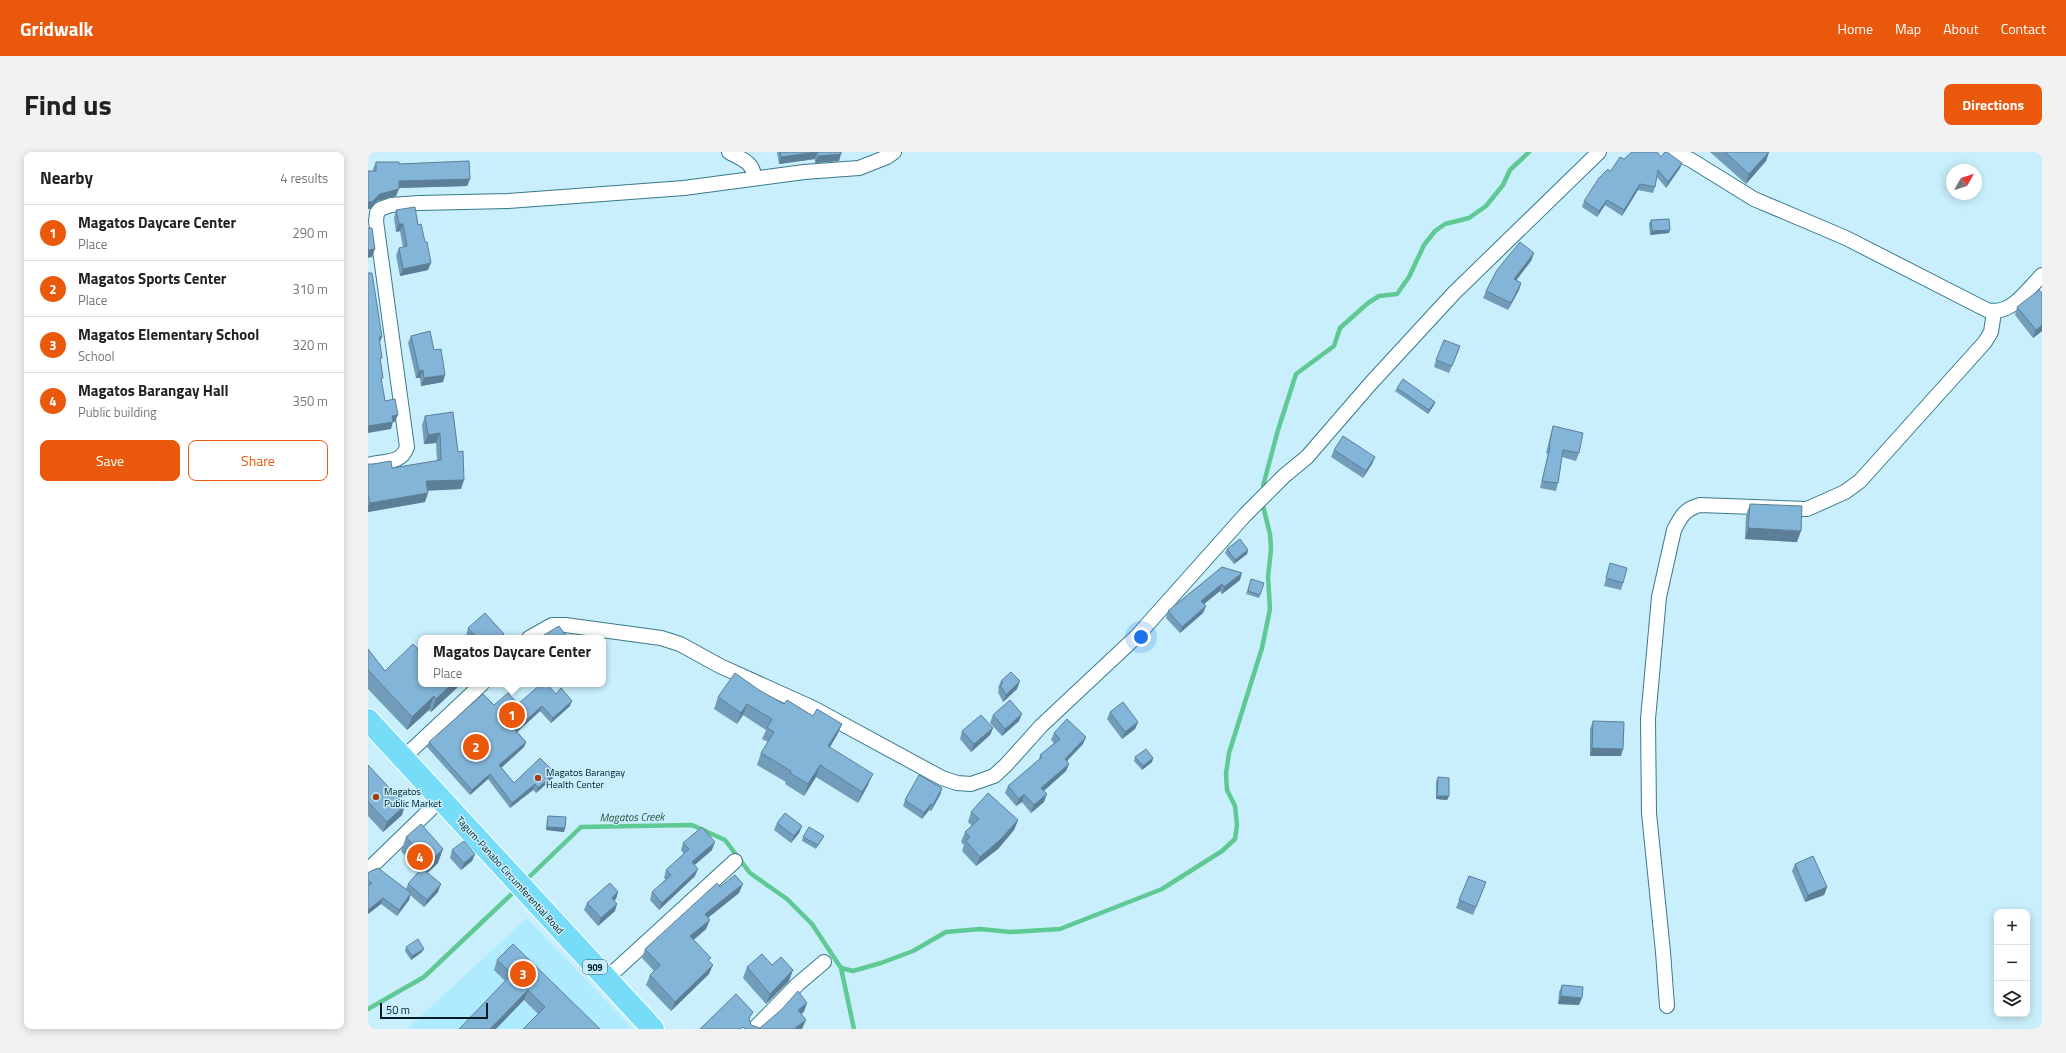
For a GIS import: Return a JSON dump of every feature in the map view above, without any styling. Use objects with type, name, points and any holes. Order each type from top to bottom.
[{"type":"highway","name":"Tagum-Panabo Circumferential Road","points":[[368,720],[653,1029]]},
{"type":"street","points":[[728,152],[750,164],[753,168],[754,178]]},
{"type":"street","points":[[368,465],[398,459],[404,455],[407,446],[376,221],[377,213],[380,209],[391,206],[419,203],[508,201],[659,191],[754,178],[859,168],[887,157],[894,152]]},
{"type":"street","points":[[534,635],[552,625],[565,625],[661,638],[680,644],[720,666],[813,708],[942,778],[957,783],[971,784],[985,781],[994,776],[1057,710],[1137,636],[1245,515],[1284,476],[1307,457],[1371,383],[1454,293],[1599,152]]},
{"type":"street","points":[[1673,152],[1691,160],[1754,199],[1846,238],[1973,304],[1994,312],[2008,308],[2042,275]]},
{"type":"street","points":[[1667,1006],[1649,813],[1648,720],[1659,598],[1674,530],[1683,514],[1689,508],[1700,505],[1807,509],[1845,492],[1860,481],[1985,342],[1991,332],[1994,312]]},
{"type":"street","points":[[403,758],[479,687]]},
{"type":"street","points":[[368,870],[441,799]]},
{"type":"street","points":[[606,979],[735,861]]},
{"type":"street","points":[[754,1029],[798,984],[824,962]]},
{"type":"shaded area","points":[[527,918],[633,1029],[407,1029]]},
{"type":"building","points":[[780,152],[817,152],[781,157]]},
{"type":"building","points":[[817,152],[841,152],[841,154],[818,156]]},
{"type":"building","points":[[1632,152],[1657,152],[1661,157],[1665,152],[1667,152],[1682,163],[1668,182],[1658,170],[1655,187],[1640,184],[1624,210],[1607,200],[1599,211],[1584,201],[1599,178],[1608,169],[1610,172],[1620,157],[1624,159]]},
{"type":"building","points":[[1725,152],[1769,152],[1749,174]]},
{"type":"building","points":[[469,161],[470,179],[399,181],[399,189],[380,194],[372,202],[368,202],[368,171],[376,171],[376,162],[399,162],[399,164]]},
{"type":"building","points":[[415,207],[418,225],[421,224],[425,242],[427,242],[431,263],[403,269],[399,248],[407,246],[403,224],[399,224],[396,210]]},
{"type":"building","points":[[1669,219],[1670,230],[1652,231],[1651,220]]},
{"type":"building","points":[[368,228],[372,228],[375,249],[368,250]]},
{"type":"building","points":[[1520,242],[1534,253],[1514,279],[1521,283],[1511,303],[1486,291],[1497,270]]},
{"type":"building","points":[[368,273],[372,273],[382,337],[379,337],[383,378],[381,378],[385,401],[395,399],[398,415],[392,416],[393,422],[368,426]]},
{"type":"building","points":[[2039,290],[2042,293],[2042,325],[2036,330],[2017,307]]},
{"type":"building","points":[[430,331],[434,350],[441,349],[445,375],[424,378],[423,370],[419,371],[411,336]]},
{"type":"building","points":[[1444,340],[1460,346],[1452,366],[1436,360]]},
{"type":"building","points":[[1403,379],[1435,402],[1429,410],[1397,388]]},
{"type":"building","points":[[453,412],[458,452],[463,451],[464,480],[426,481],[428,493],[370,503],[368,494],[368,464],[391,461],[392,468],[441,460],[440,433],[428,435],[425,416]]},
{"type":"building","points":[[1553,426],[1583,433],[1579,453],[1563,450],[1558,483],[1542,481]]},
{"type":"building","points":[[1343,436],[1375,457],[1366,471],[1334,450]]},
{"type":"building","points":[[1750,504],[1802,506],[1801,531],[1748,528]]},
{"type":"building","points":[[1240,539],[1248,550],[1235,560],[1227,549]]},
{"type":"building","points":[[1610,563],[1627,568],[1623,583],[1606,578]]},
{"type":"building","points":[[1222,567],[1242,573],[1224,587],[1222,584],[1201,601],[1206,606],[1182,627],[1168,611]]},
{"type":"building","points":[[1251,579],[1264,583],[1260,595],[1248,591]]},
{"type":"building","points":[[485,613],[504,634],[474,635],[468,628]]},
{"type":"building","points":[[559,626],[566,635],[544,635]]},
{"type":"building","points":[[413,644],[418,649],[418,687],[449,687],[436,699],[434,696],[412,717],[368,670],[368,649],[385,671]]},
{"type":"building","points":[[1011,672],[1020,681],[1006,695],[1000,685],[1003,683],[1001,681]]},
{"type":"building","points":[[735,673],[759,690],[784,704],[787,700],[813,716],[817,709],[842,724],[828,746],[873,774],[862,792],[820,765],[808,784],[790,773],[791,771],[761,753],[774,732],[767,728],[772,719],[747,704],[741,713],[718,697]]},
{"type":"building","points":[[538,687],[550,687],[556,694],[561,688],[572,701],[553,718],[542,706],[515,730],[526,742],[499,765],[514,783],[540,758],[555,773],[538,788],[535,784],[512,803],[490,774],[472,790],[429,742],[483,694],[494,705],[508,693],[518,704]]},
{"type":"building","points":[[1010,700],[1022,714],[1005,729],[993,715]]},
{"type":"building","points":[[1123,702],[1138,722],[1125,732],[1110,712]]},
{"type":"building","points":[[981,715],[993,728],[974,744],[962,731]]},
{"type":"building","points":[[1067,719],[1086,737],[1065,759],[1069,764],[1041,788],[1047,794],[1034,805],[1024,794],[1019,799],[1008,786],[1042,757],[1040,755],[1060,739],[1054,733]]},
{"type":"building","points":[[1593,721],[1624,722],[1623,749],[1592,748]]},
{"type":"building","points":[[1146,749],[1153,758],[1143,766],[1135,757]]},
{"type":"building","points":[[368,765],[405,805],[387,822],[368,802]]},
{"type":"building","points":[[919,775],[942,788],[933,805],[931,804],[924,813],[905,800]]},
{"type":"building","points":[[1438,777],[1449,778],[1449,796],[1437,796]]},
{"type":"building","points":[[988,793],[1018,820],[1001,839],[980,857],[966,841],[970,837],[965,832],[979,819],[971,812]]},
{"type":"building","points":[[785,813],[802,826],[794,836],[777,823]]},
{"type":"building","points":[[548,816],[566,817],[565,828],[547,827]]},
{"type":"building","points":[[421,824],[443,849],[429,862],[406,837]]},
{"type":"building","points":[[702,827],[715,842],[692,862],[698,869],[662,903],[652,892],[671,875],[666,870],[689,849],[683,843]]},
{"type":"building","points":[[809,827],[824,836],[818,845],[803,837]]},
{"type":"building","points":[[464,841],[475,854],[464,863],[452,850]]},
{"type":"building","points":[[1813,856],[1827,887],[1808,895],[1795,864]]},
{"type":"building","points":[[378,868],[411,893],[399,910],[383,898],[368,910],[368,886],[372,883],[368,881],[368,873]]},
{"type":"building","points":[[422,868],[441,884],[427,900],[408,884]]},
{"type":"building","points":[[735,875],[743,884],[705,914],[710,920],[690,936],[711,958],[708,960],[713,965],[675,1002],[650,975],[660,965],[645,949],[717,883],[720,887]]},
{"type":"building","points":[[1469,876],[1486,882],[1476,907],[1459,900]]},
{"type":"building","points":[[610,883],[618,892],[612,898],[617,904],[601,918],[587,903]]},
{"type":"building","points":[[418,939],[424,949],[412,956],[406,947]]},
{"type":"building","points":[[513,944],[600,1029],[523,1029],[545,1007],[528,990],[490,1029],[459,1029],[512,974],[497,960]]},
{"type":"building","points":[[762,954],[772,965],[781,957],[793,970],[770,994],[747,967]]},
{"type":"building","points":[[1562,985],[1583,987],[1582,998],[1561,996]]},
{"type":"building","points":[[798,991],[807,1003],[798,1010],[806,1020],[794,1029],[745,1029],[743,1027],[741,1029],[700,1029],[736,994],[753,1012],[749,1018],[751,1025],[760,1028],[782,1009]]},
{"type":"waterway","points":[[1263,486],[1278,430],[1296,374],[1334,346],[1340,328],[1368,303],[1379,296],[1397,294],[1409,277],[1424,245],[1435,231],[1445,224],[1469,218],[1486,206],[1503,185],[1510,170],[1529,152]]},
{"type":"waterway","points":[[841,968],[853,971],[881,963],[913,951],[946,932],[980,929],[1010,932],[1060,929],[1162,889],[1222,851],[1235,839],[1237,825],[1235,806],[1227,790],[1226,774],[1229,753],[1262,648],[1270,609],[1268,577],[1271,550],[1270,534],[1263,506]]},
{"type":"waterway","name":"Magatos Creek","points":[[525,881],[581,827],[692,825],[725,840],[750,873],[787,899],[812,924],[841,968],[854,1029]]},
{"type":"waterway","name":"Magatos Creek","points":[[368,1009],[424,977],[517,889]]},
{"type":"place","name":"Magatos Daycare Center","points":[[512,715]]},
{"type":"place","name":"Magatos Sports Center","points":[[476,747]]},
{"type":"place","name":"Magatos Barangay Health Center","points":[[538,778]]},
{"type":"place","name":"Magatos Public Market","points":[[376,797]]},
{"type":"place","name":"Magatos Barangay Hall","points":[[420,857]]},
{"type":"place","name":"Magatos Elementary School","points":[[523,974]]}]
